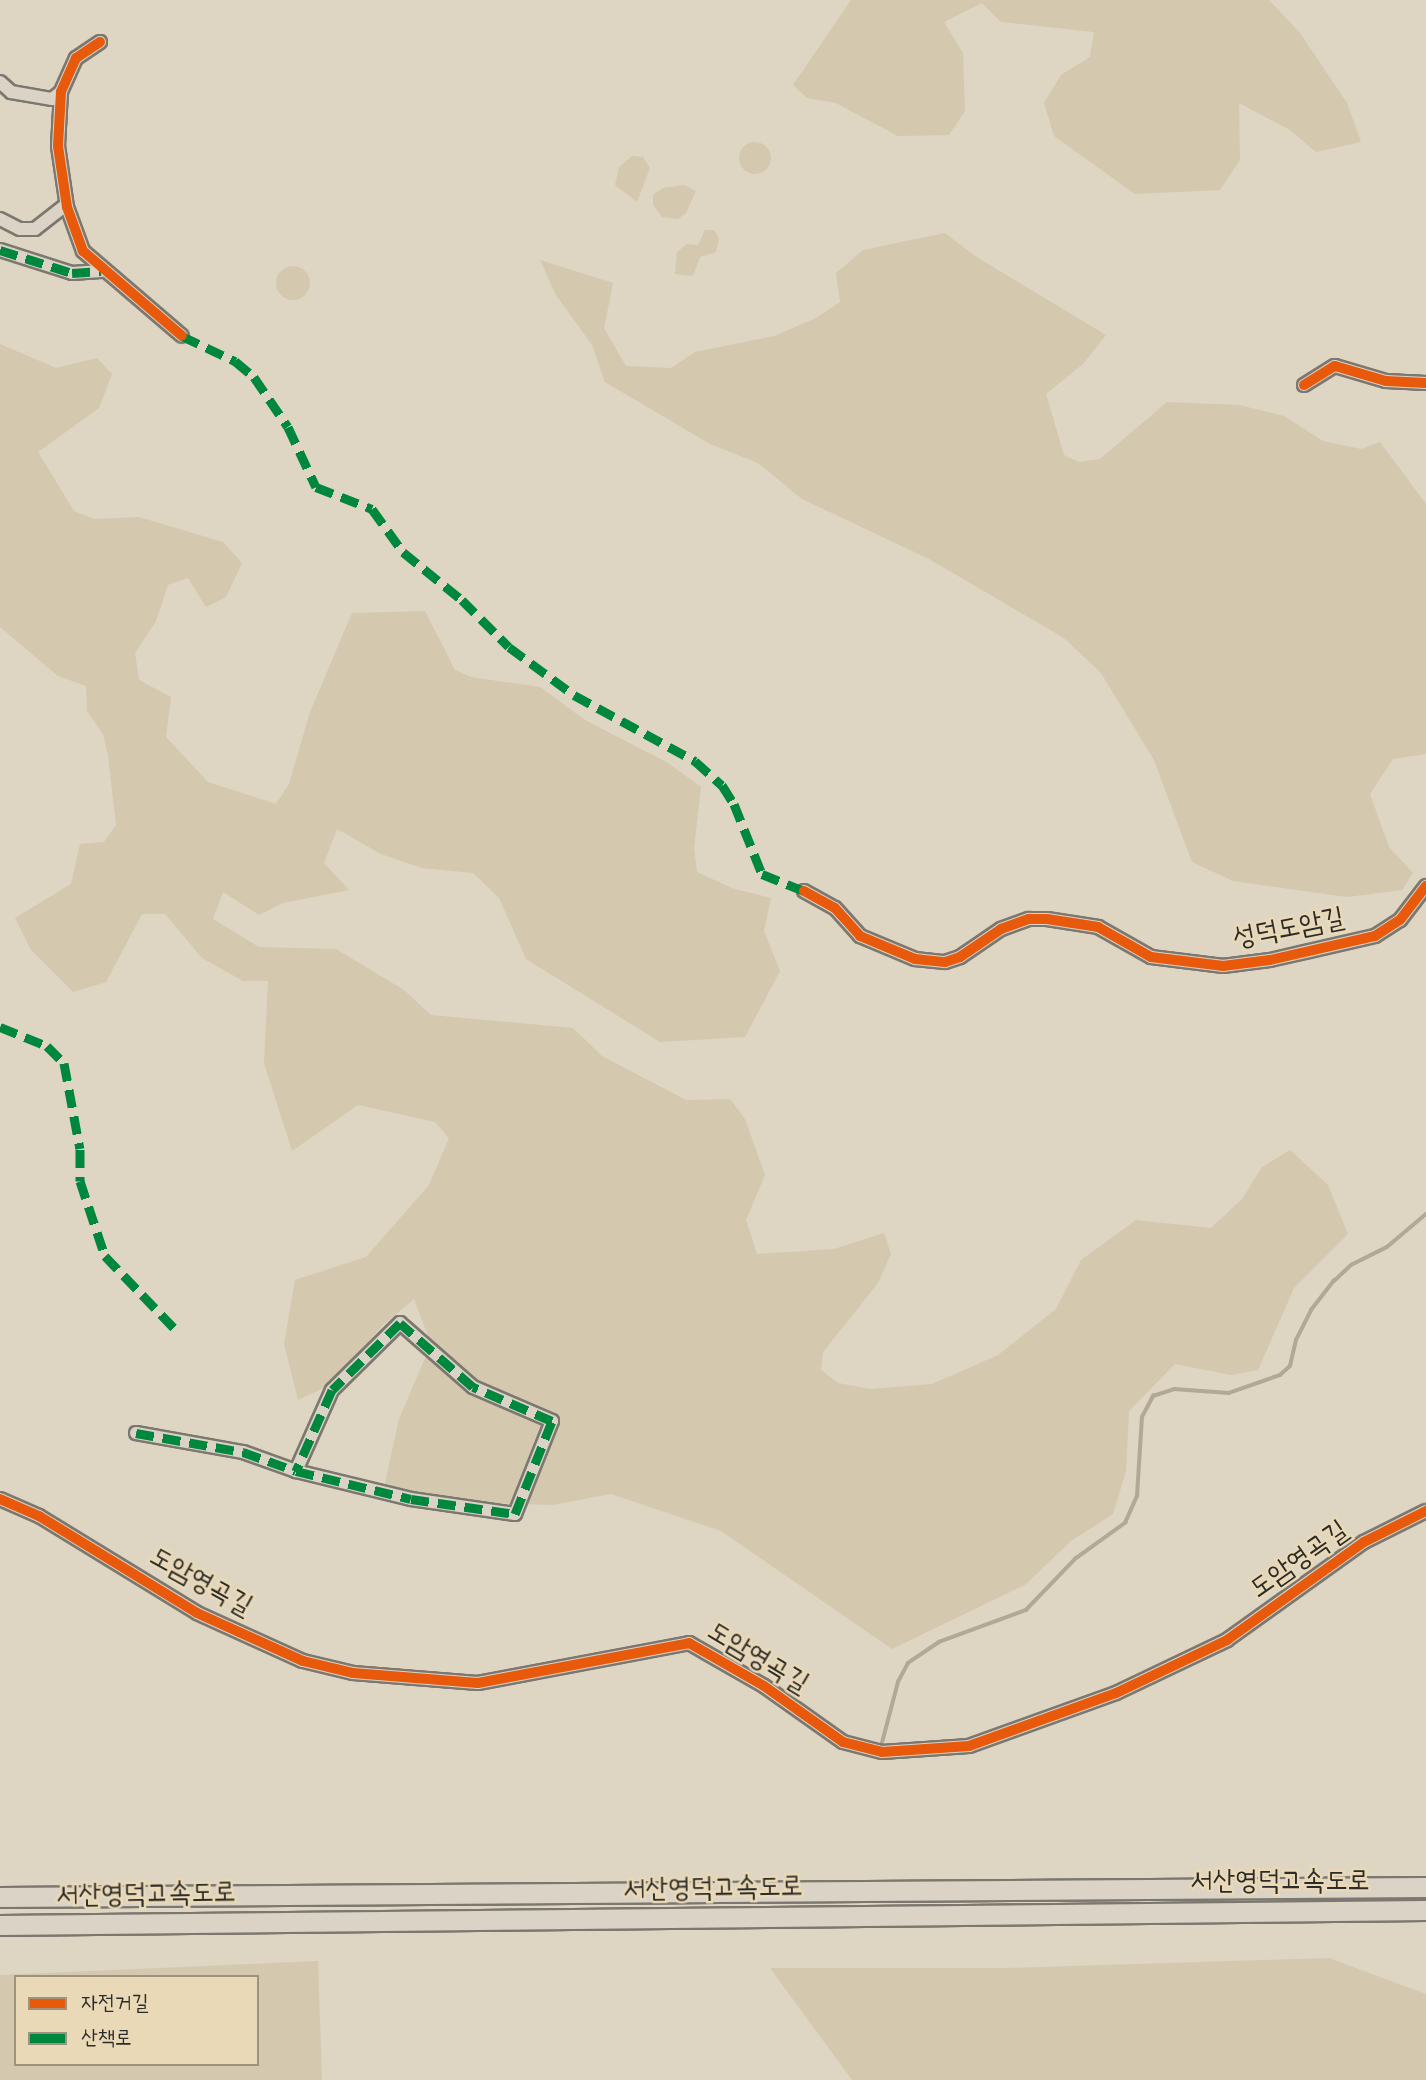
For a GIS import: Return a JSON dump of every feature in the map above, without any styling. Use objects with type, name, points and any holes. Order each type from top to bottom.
[{"type":"highway","name":"서산영덕고속도로","points":[[0,1897],[1426,1888]]},
{"type":"highway","name":"서산영덕고속도로","points":[[0,1925],[1426,1910]]},
{"type":"street","points":[[100,42],[76,58],[61,92],[58,146],[66,205],[83,251],[101,271],[182,336]]},
{"type":"street","points":[[0,82],[11,92],[52,99],[61,92]]},
{"type":"street","points":[[0,219],[20,229],[35,229],[66,205]]},
{"type":"street","points":[[0,250],[72,273],[101,271]]},
{"type":"street","points":[[1304,385],[1335,366],[1386,381],[1426,383]]},
{"type":"street","name":"성덕도암길","points":[[804,891],[835,908],[860,936],[915,959],[945,962],[960,957],[1001,929],[1029,919],[1047,919],[1098,927],[1151,957],[1223,966],[1270,960],[1374,936],[1400,920],[1426,886]]},
{"type":"street","points":[[136,1433],[243,1452],[296,1471],[411,1499],[515,1514],[552,1421],[473,1387],[400,1323],[332,1390],[296,1471]]},
{"type":"street","name":"도암영곡길","points":[[0,1499],[39,1516],[197,1613],[314,1664],[353,1672],[478,1684],[689,1643],[764,1686],[843,1742],[881,1752],[969,1746],[1116,1693],[1227,1640],[1364,1542],[1426,1511]]},
{"type":"shaded area","points":[[851,0],[1269,0],[1300,33],[1347,103],[1361,142],[1316,152],[1290,130],[1239,103],[1240,160],[1220,190],[1135,194],[1054,136],[1044,103],[1061,75],[1090,57],[1094,32],[1001,22],[982,3],[944,22],[963,53],[965,111],[949,135],[898,136],[836,103],[807,98],[793,85]]},
{"type":"shaded area","points":[[755,142],[766,147],[771,158],[766,169],[755,174],[744,169],[739,158],[744,147]]},
{"type":"shaded area","points":[[632,156],[643,157],[650,168],[637,202],[615,185],[619,167]]},
{"type":"shaded area","points":[[684,185],[696,191],[686,213],[678,219],[662,217],[653,205],[653,195],[663,188]]},
{"type":"shaded area","points":[[705,230],[714,230],[719,238],[716,252],[700,257],[693,276],[675,274],[677,252],[687,244],[698,245]]},
{"type":"shaded area","points":[[945,233],[975,256],[1106,335],[1083,364],[1046,394],[1064,455],[1079,462],[1100,459],[1167,402],[1239,405],[1284,416],[1323,441],[1361,449],[1380,442],[1426,504],[1426,754],[1393,759],[1370,794],[1389,847],[1413,873],[1402,890],[1347,897],[1233,881],[1192,862],[1154,760],[1101,673],[1064,638],[929,559],[802,499],[758,463],[710,444],[605,382],[592,345],[556,295],[540,260],[613,283],[604,328],[626,366],[671,368],[695,352],[774,336],[816,318],[840,302],[836,273],[863,250]]},
{"type":"shaded area","points":[[293,266],[305,271],[310,283],[305,295],[293,300],[281,295],[276,283],[281,271]]},
{"type":"shaded area","points":[[0,344],[56,368],[97,358],[112,374],[99,408],[38,452],[74,511],[94,519],[139,517],[223,542],[242,563],[226,597],[206,607],[188,578],[168,585],[156,621],[135,653],[139,680],[171,697],[166,737],[208,782],[276,804],[289,784],[310,712],[352,613],[425,611],[455,670],[471,677],[540,687],[585,720],[668,763],[701,787],[694,848],[697,872],[734,889],[771,898],[764,931],[780,971],[745,1037],[660,1042],[526,959],[499,898],[473,873],[422,868],[381,854],[337,829],[324,863],[349,890],[283,903],[259,915],[223,892],[213,919],[259,947],[336,949],[404,990],[431,1015],[573,1028],[602,1056],[686,1100],[730,1099],[745,1119],[765,1175],[746,1220],[757,1254],[834,1249],[884,1233],[891,1254],[878,1283],[823,1352],[821,1370],[838,1383],[870,1389],[932,1384],[998,1355],[1056,1309],[1081,1260],[1136,1220],[1211,1228],[1242,1199],[1262,1167],[1290,1150],[1328,1185],[1348,1234],[1294,1288],[1258,1370],[1231,1375],[1175,1364],[1129,1411],[1126,1471],[1113,1514],[1071,1541],[1025,1585],[892,1649],[721,1531],[611,1494],[552,1505],[435,1501],[385,1483],[399,1419],[431,1344],[414,1299],[382,1326],[332,1384],[298,1400],[284,1344],[295,1280],[366,1257],[429,1185],[449,1138],[435,1122],[358,1105],[292,1151],[264,1063],[268,981],[243,981],[202,958],[165,914],[142,914],[106,982],[73,992],[31,950],[15,918],[71,884],[80,844],[104,842],[116,825],[108,755],[103,734],[87,711],[86,686],[58,676],[0,627]]},
{"type":"shaded area","points":[[1329,1958],[1426,1994],[1426,2080],[852,2080],[770,1968],[1004,1968]]},
{"type":"shaded area","points":[[318,1961],[322,2080],[0,2080],[0,1975]]},
{"type":"waterway","points":[[882,1743],[898,1682],[908,1663],[939,1642],[1026,1610],[1075,1559],[1125,1523],[1137,1496],[1142,1417],[1153,1396],[1174,1389],[1229,1393],[1280,1375],[1290,1366],[1296,1340],[1311,1310],[1334,1281],[1351,1265],[1387,1247],[1426,1214]]},
{"type":"marked path","points":[[0,250],[72,273],[101,271]]},
{"type":"marked path","points":[[182,336],[235,361],[254,377],[288,427],[316,487],[372,509],[403,552],[462,600],[509,647],[574,695],[695,761],[722,785],[734,804],[762,874],[804,891]]},
{"type":"marked path","points":[[0,1027],[47,1046],[64,1063],[80,1149],[80,1181],[105,1256],[175,1329]]},
{"type":"marked path","points":[[136,1433],[243,1452],[296,1471],[411,1499],[515,1514],[552,1421],[473,1387],[400,1323],[332,1390],[296,1471]]},
{"type":"cycle path","points":[[100,42],[76,58],[61,92],[58,146],[67,207],[83,251],[182,336]]},
{"type":"cycle path","points":[[1304,385],[1335,366],[1386,381],[1426,383]]},
{"type":"cycle path","points":[[804,891],[835,908],[860,936],[915,959],[945,962],[960,957],[1001,929],[1029,919],[1047,919],[1098,927],[1151,957],[1223,966],[1270,960],[1375,936],[1400,920],[1426,886]]},
{"type":"cycle path","points":[[0,1499],[39,1516],[197,1613],[303,1661],[353,1673],[478,1683],[689,1643],[764,1686],[843,1742],[882,1752],[969,1746],[1116,1693],[1227,1640],[1364,1542],[1426,1511]]}]
